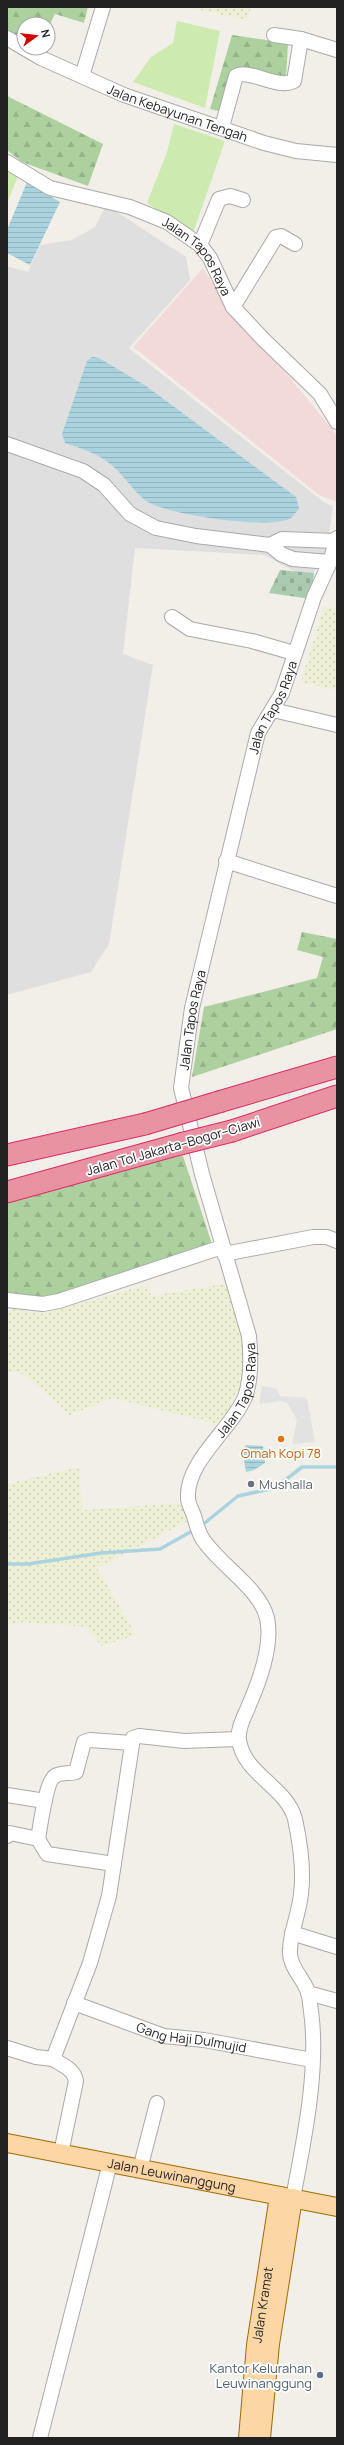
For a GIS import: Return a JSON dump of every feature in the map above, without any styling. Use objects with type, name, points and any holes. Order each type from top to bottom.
[{"type":"highway","points":[[7,1155],[145,1124],[337,1067]]},
{"type":"highway","name":"Jalan Tol Jakarta–Bogor–Ciawi","points":[[7,1192],[232,1131],[337,1096]]},
{"type":"highway","points":[[7,1147],[115,1131]]},
{"type":"main road","name":"Jalan Leuwinanggung","points":[[7,2143],[61,2152],[140,2169],[337,2207]]},
{"type":"main road","name":"Jalan Kramat","points":[[248,2438],[256,2345],[286,2197]]},
{"type":"main road","name":"Jalan Kramat","points":[[261,2438],[286,2197]]},
{"type":"street","points":[[82,76],[103,7]]},
{"type":"street","points":[[274,35],[301,40],[337,50]]},
{"type":"street","name":"Jalan Kebayunan Tengah","points":[[7,38],[16,43]]},
{"type":"street","points":[[222,127],[236,76],[243,74],[266,80],[289,83],[294,81],[301,40]]},
{"type":"street","name":"Jalan Kebayunan Tengah","points":[[41,56],[124,95],[222,127],[264,143],[296,152],[337,155]]},
{"type":"street","name":"Jalan Tapos Raya","points":[[7,162],[50,188],[130,207],[167,222],[200,245],[210,258],[233,307],[263,339],[320,394],[337,422]]},
{"type":"street","points":[[200,245],[219,199],[230,196],[243,200]]},
{"type":"street","points":[[233,307],[276,237],[281,236],[295,244]]},
{"type":"street","points":[[7,444],[83,471],[104,485],[130,514],[156,528],[196,536],[270,545],[281,554],[293,558],[330,562]]},
{"type":"street","points":[[270,545],[282,539],[337,540]]},
{"type":"street","name":"Jalan Tapos Raya","points":[[238,1739],[240,1725],[250,1703],[264,1660],[268,1637],[267,1620],[264,1610],[247,1588],[214,1553],[198,1531],[188,1499],[192,1476],[196,1467],[230,1423],[245,1396],[249,1378],[251,1356],[249,1336],[223,1250],[181,1088],[192,1008],[226,861],[258,733],[282,693],[294,653],[314,597],[330,562],[337,540]]},
{"type":"street","points":[[172,617],[190,629],[252,641],[294,653]]},
{"type":"street","points":[[273,710],[337,725]]},
{"type":"street","points":[[226,861],[337,896]]},
{"type":"street","points":[[7,1300],[49,1304],[223,1250],[313,1237],[327,1237],[337,1241]]},
{"type":"street","points":[[53,2059],[101,1929],[114,1864],[133,1738],[139,1736],[184,1741],[238,1739],[244,1758],[288,1804],[295,1821],[302,1878],[301,1894],[289,1952],[308,1993],[312,2013],[312,2060],[309,2111],[296,2180],[286,2197]]},
{"type":"street","points":[[114,1864],[47,1854],[38,1839],[45,1801],[54,1776],[73,1773],[78,1770],[82,1748],[85,1742],[90,1740],[132,1744]]},
{"type":"street","points":[[7,1795],[45,1801]]},
{"type":"street","points":[[7,1836],[10,1833],[38,1839]]},
{"type":"street","points":[[292,1934],[337,1947]]},
{"type":"street","points":[[308,1993],[337,2001]]},
{"type":"street","name":"Gang Haji Dulmujid","points":[[74,2003],[164,2036],[204,2040],[312,2060]]},
{"type":"street","points":[[7,2048],[36,2058],[53,2059],[73,2072],[76,2081],[61,2152]]},
{"type":"street","points":[[140,2169],[156,2104]]},
{"type":"street","points":[[40,2438],[110,2163]]},
{"type":"shaded area","points":[[106,205],[186,257],[190,280],[129,348],[325,503],[333,506],[327,548],[310,580],[264,555],[135,548],[123,654],[153,665],[109,944],[91,972],[7,995],[7,266],[28,272],[40,245],[72,240],[95,227]]},
{"type":"shaded area","points":[[203,268],[232,315],[273,357],[337,435],[337,502],[319,495],[133,347]]},
{"type":"shaded area","points":[[262,1386],[277,1389],[280,1396],[307,1398],[315,1442],[292,1444],[297,1420],[288,1404],[282,1401],[259,1404]]},
{"type":"green space","points":[[7,7],[88,7],[84,23],[55,14],[54,16],[16,16],[16,35],[7,31]]},
{"type":"green space","points":[[186,7],[251,7],[247,20]]},
{"type":"green space","points":[[177,21],[220,31],[205,108],[133,82],[151,57],[173,43]]},
{"type":"green space","points":[[232,35],[288,43],[286,79],[233,70],[222,112],[210,109]]},
{"type":"green space","points":[[7,96],[103,144],[88,186],[22,162],[7,150]]},
{"type":"green space","points":[[174,124],[225,141],[193,233],[147,203],[167,152]]},
{"type":"green space","points":[[7,166],[18,176],[7,204]]},
{"type":"green space","points":[[280,570],[314,573],[311,599],[269,593]]},
{"type":"green space","points":[[324,607],[337,609],[337,690],[301,682]]},
{"type":"green space","points":[[302,932],[337,939],[337,1029],[192,1077],[204,1007],[317,978],[323,957],[297,950]]},
{"type":"green space","points":[[182,1153],[211,1241],[208,1248],[50,1301],[7,1296],[7,1192]]},
{"type":"green space","points":[[231,1283],[246,1354],[245,1374],[221,1425],[112,1398],[70,1415],[24,1374],[7,1371],[7,1323],[10,1308],[42,1314],[147,1285],[151,1296]]},
{"type":"green space","points":[[79,1467],[82,1510],[187,1503],[188,1521],[97,1568],[136,1635],[101,1646],[87,1627],[23,1622],[7,1625],[7,1484]]},
{"type":"water","points":[[27,182],[60,202],[30,265],[7,253],[7,230]]},
{"type":"water","points":[[92,357],[99,358],[146,386],[296,497],[299,508],[295,514],[286,520],[274,522],[237,521],[195,516],[159,507],[143,498],[114,467],[104,459],[88,451],[65,443],[62,434],[87,361]]},
{"type":"water","points":[[246,1445],[263,1446],[265,1463],[254,1470],[246,1472],[242,1450]]},
{"type":"waterway","points":[[201,1526],[238,1496],[275,1488],[302,1467],[337,1467]]},
{"type":"waterway","points":[[7,1564],[28,1564],[101,1553],[160,1549],[194,1530]]},
{"type":"place","name":"Omah Kopi 78","points":[[281,1439]]},
{"type":"place","name":"Mushalla","points":[[251,1484]]},
{"type":"place","name":"Kantor Kelurahan Leuwinanggung","points":[[320,2375]]}]
